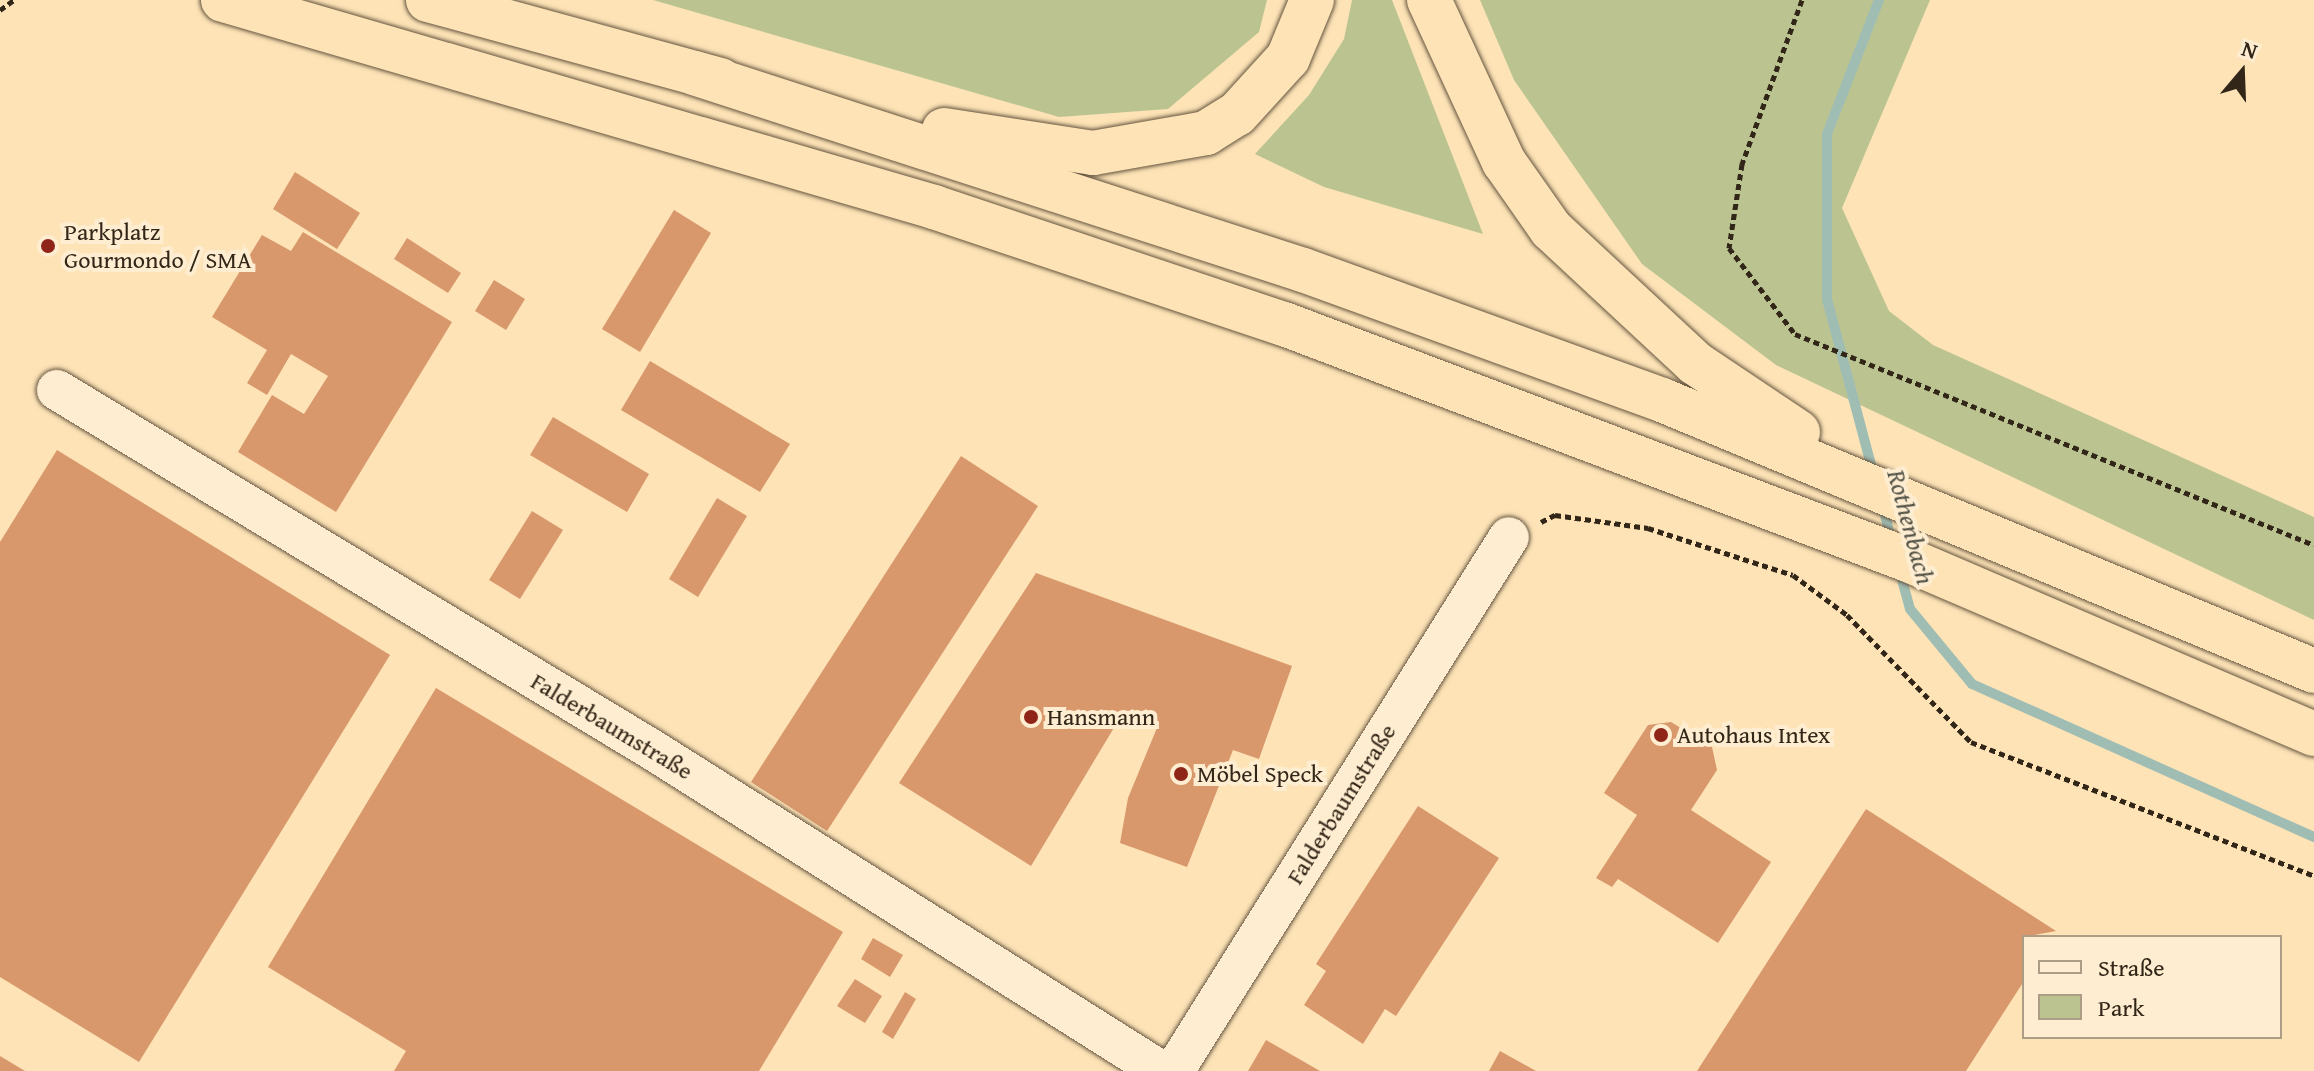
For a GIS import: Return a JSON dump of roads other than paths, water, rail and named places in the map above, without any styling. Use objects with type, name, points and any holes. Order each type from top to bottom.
[{"type":"highway","points":[[223,0],[948,212],[1284,324],[1861,541],[2314,734]]},
{"type":"highway","points":[[428,0],[694,73],[1303,270],[1849,468],[2314,671]]},
{"type":"highway","points":[[694,73],[1045,148],[1142,150],[1206,133],[1237,114],[1288,58],[1312,0]]},
{"type":"highway","points":[[1429,0],[1504,162],[1551,229],[1695,363],[1849,468]]},
{"type":"street","name":"Falderbaumstraße","points":[[57,390],[651,749],[1161,1071]]},
{"type":"street","name":"Falderbaumstraße","points":[[1174,1071],[1509,537]]},
{"type":"waterway","name":"Rothenbach","points":[[1874,476],[1827,299],[1827,134],[1879,0]]},
{"type":"waterway","name":"Rothenbach","points":[[1883,507],[1892,542]]},
{"type":"waterway","name":"Rothenbach","points":[[1899,569],[1910,609],[1972,684],[2314,837]]},
{"type":"place","name":"Parkplatz Gourmondo / SMA","points":[[48,246]]},
{"type":"place","name":"Hansmann","points":[[1031,717]]},
{"type":"place","name":"Autohaus Intex","points":[[1661,735]]},
{"type":"place","name":"Möbel Speck","points":[[1181,774]]}]
